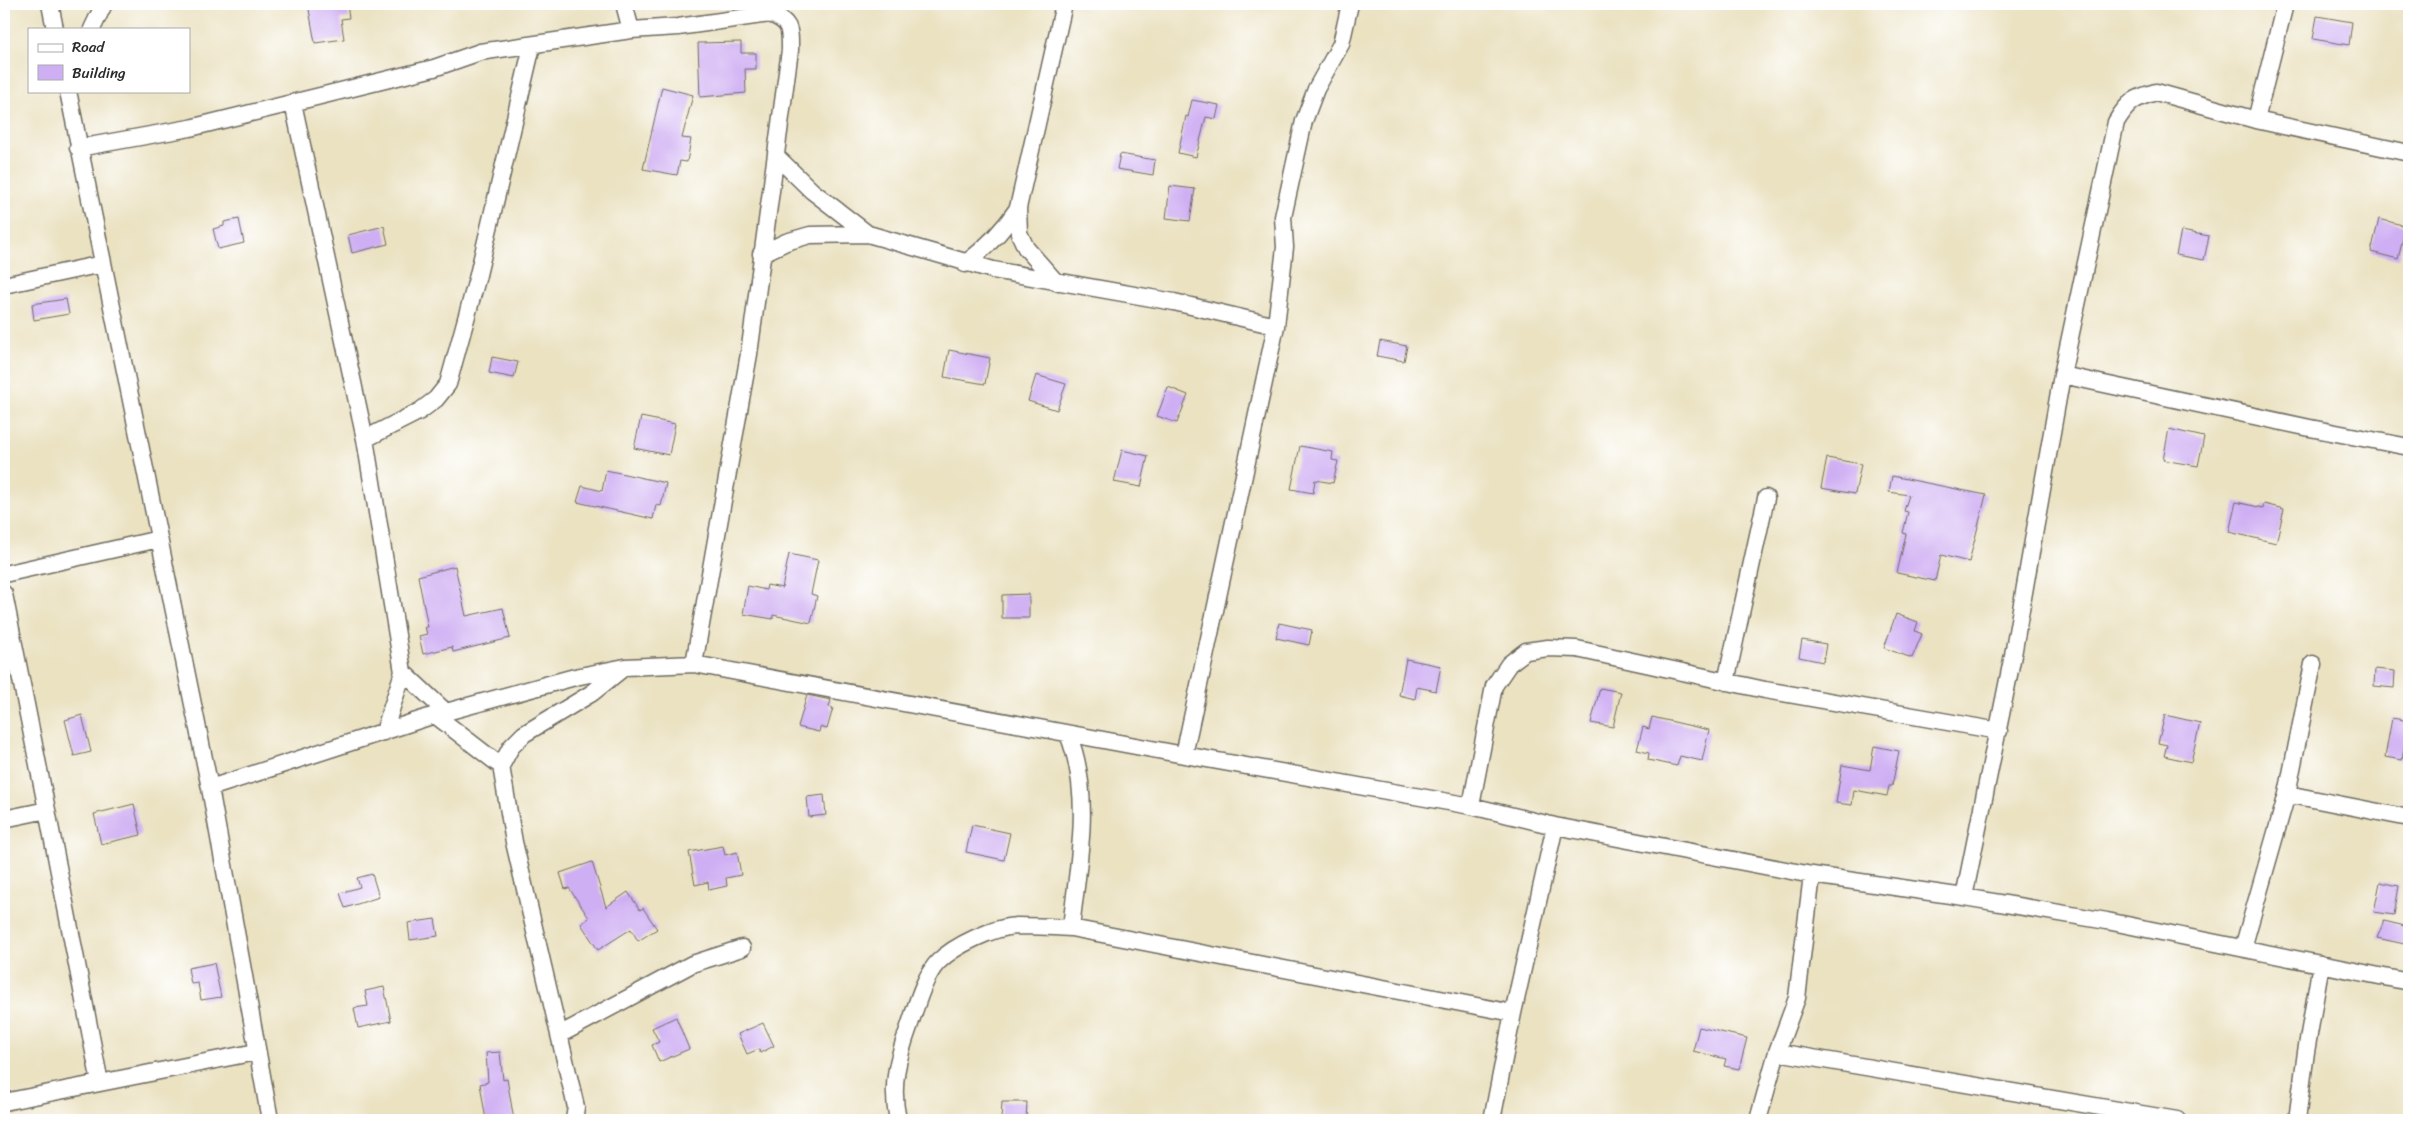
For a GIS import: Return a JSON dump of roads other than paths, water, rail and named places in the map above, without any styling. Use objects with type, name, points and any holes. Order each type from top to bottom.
[{"type":"street","points":[[50,4],[55,28]]},
{"type":"street","points":[[92,28],[104,4]]},
{"type":"street","points":[[624,4],[631,30]]},
{"type":"street","points":[[1056,282],[1026,248],[1019,233],[1018,208],[1064,4]]},
{"type":"street","points":[[1184,755],[1276,326],[1285,247],[1283,218],[1302,131],[1316,89],[1342,44],[1350,4]]},
{"type":"street","points":[[2256,120],[2285,4]]},
{"type":"street","points":[[78,148],[190,128],[434,68],[480,52],[532,46],[631,30],[678,27],[770,14],[782,19],[790,30],[790,50],[776,156],[747,364],[694,664]]},
{"type":"street","points":[[365,439],[420,410],[436,399],[448,384],[480,270],[532,46]]},
{"type":"street","points":[[68,92],[78,148],[210,788],[256,1052],[270,1120]]},
{"type":"street","points":[[1964,897],[1998,731],[2062,375],[2116,122],[2126,105],[2140,96],[2156,92],[2256,120],[2409,153]]},
{"type":"street","points":[[293,103],[365,439],[403,672],[384,732]]},
{"type":"street","points":[[776,156],[812,191],[868,234]]},
{"type":"street","points":[[965,264],[991,244],[1004,230],[1018,208]]},
{"type":"street","points":[[761,254],[786,242],[810,235],[868,234],[965,264],[1184,304],[1276,326]]},
{"type":"street","points":[[4,285],[102,264]]},
{"type":"street","points":[[2062,375],[2310,428],[2409,446]]},
{"type":"street","points":[[1726,682],[1766,498]]},
{"type":"street","points":[[4,574],[158,539]]},
{"type":"street","points":[[4,594],[100,1083]]},
{"type":"street","points":[[1470,806],[1494,686],[1509,664],[1526,651],[1548,648],[1577,649],[1726,682],[1998,731]]},
{"type":"street","points":[[210,788],[441,714],[575,677],[625,666],[694,664],[1068,734],[1470,806],[1555,826],[1812,875],[1964,897],[2106,921],[2409,982]]},
{"type":"street","points":[[2243,948],[2287,794],[2313,664]]},
{"type":"street","points":[[574,1120],[576,1107],[514,842],[501,766],[511,747],[524,734],[592,693],[625,666]]},
{"type":"street","points":[[403,672],[441,714],[501,766]]},
{"type":"street","points":[[1068,734],[1076,753],[1082,787],[1081,828],[1070,928]]},
{"type":"street","points":[[2287,794],[2409,818]]},
{"type":"street","points":[[4,818],[46,810]]},
{"type":"street","points":[[1492,1120],[1513,1013],[1555,826]]},
{"type":"street","points":[[1758,1120],[1777,1052],[1797,998],[1812,875]]},
{"type":"street","points":[[898,1120],[894,1104],[894,1083],[898,1056],[920,995],[938,962],[968,940],[1015,926],[1070,928],[1513,1013]]},
{"type":"street","points":[[559,1036],[692,964],[742,948]]},
{"type":"street","points":[[2298,1120],[2306,1052],[2321,964]]},
{"type":"street","points":[[4,1102],[256,1052]]},
{"type":"street","points":[[1777,1052],[2176,1120]]}]
